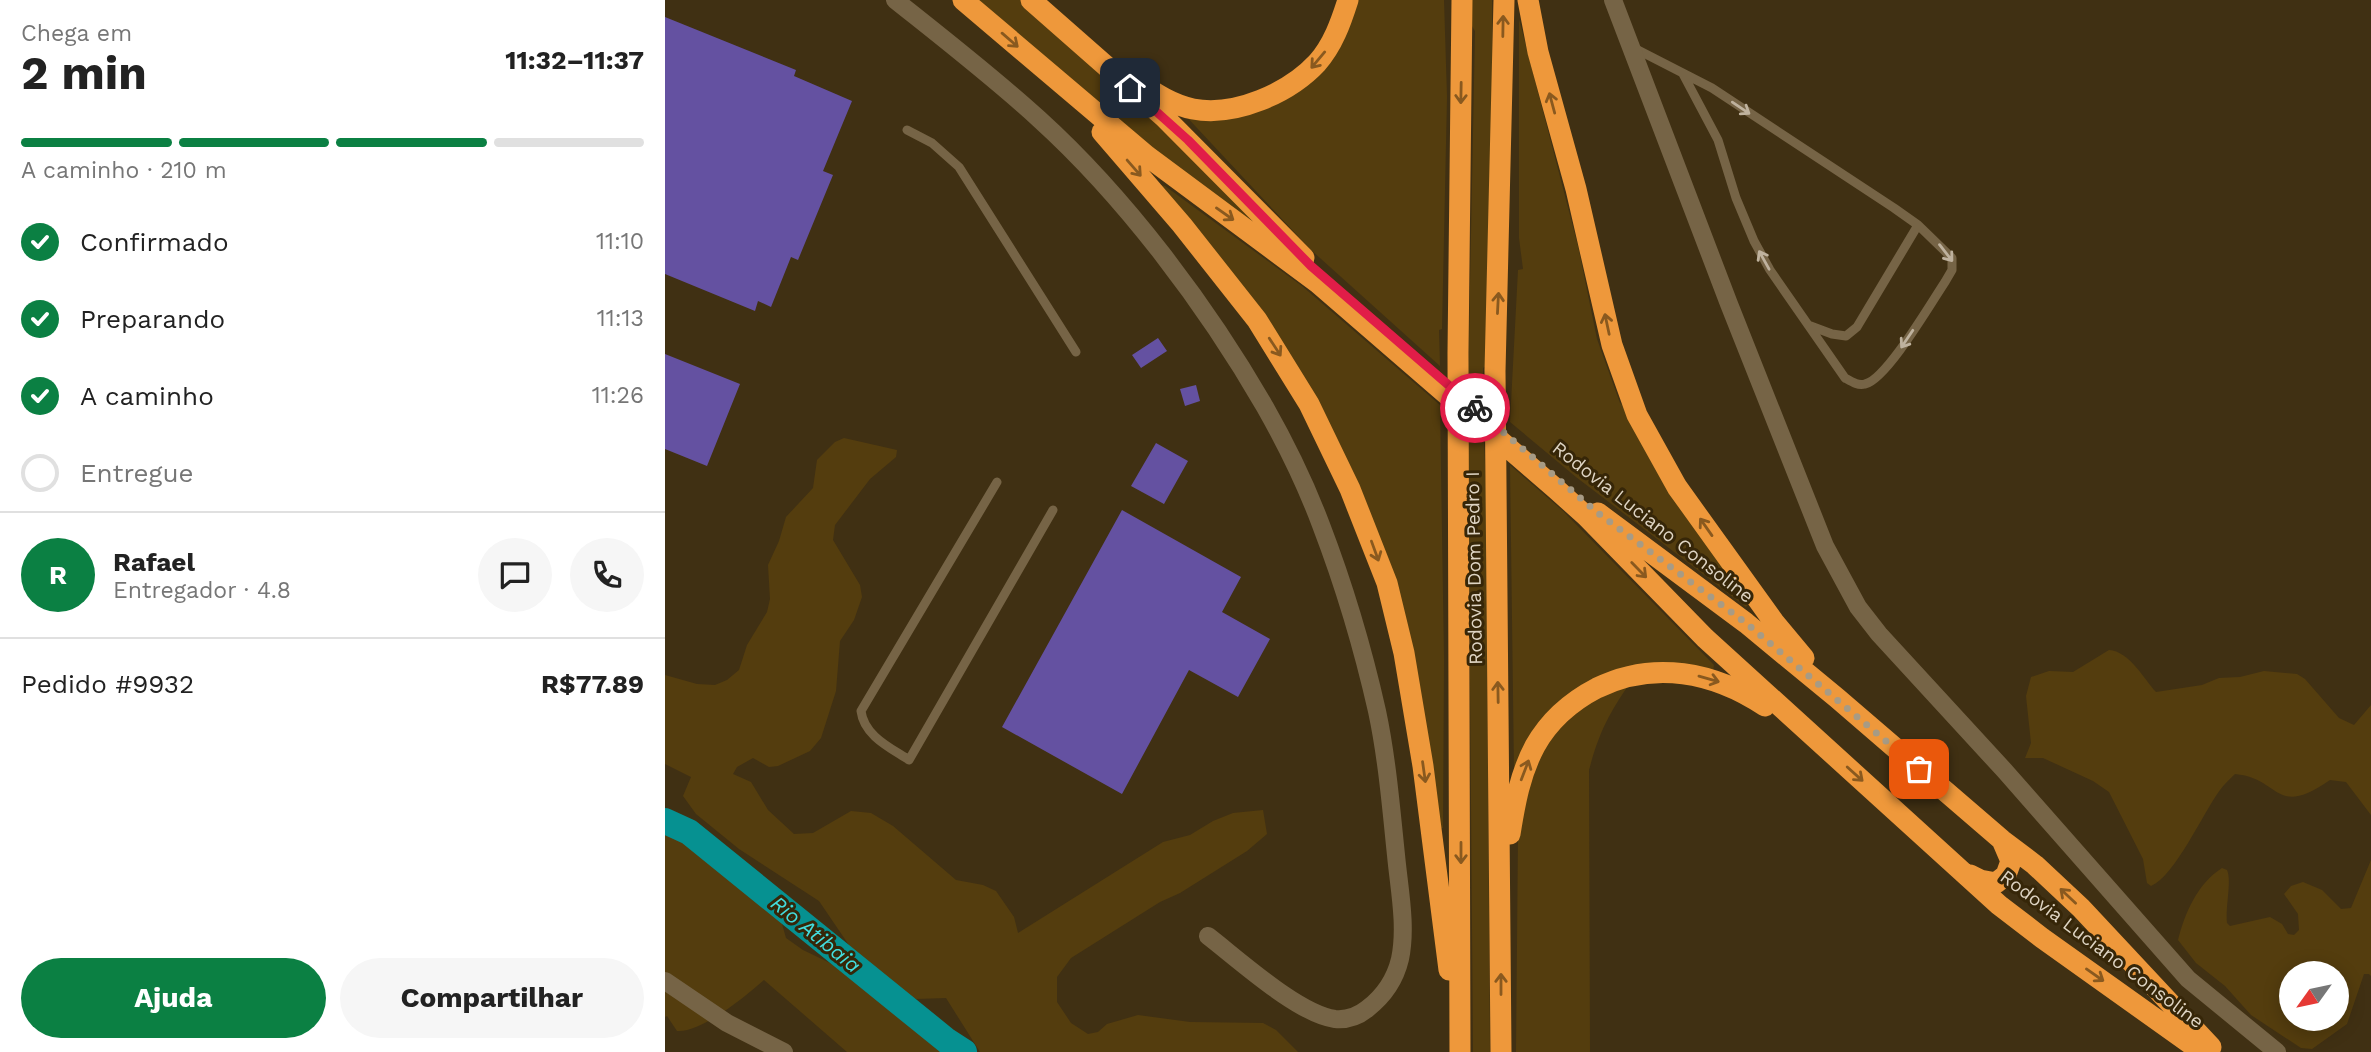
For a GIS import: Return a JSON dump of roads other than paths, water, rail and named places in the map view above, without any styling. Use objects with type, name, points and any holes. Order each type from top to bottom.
[{"type":"highway","name":"Rodovia Luciano Consoline","points":[[963,0],[1183,184],[1318,283],[1586,516],[1705,638],[1999,905],[2202,1052]]},
{"type":"highway","name":"Rodovia Luciano Consoline","points":[[1031,0],[1180,132],[1311,266],[1560,482],[1746,623],[2035,865],[2081,908],[2217,1052]]},
{"type":"highway","points":[[1113,73],[1122,74],[1158,95],[1195,109],[1251,104],[1285,89],[1318,61],[1335,35],[1348,0]]},
{"type":"highway","name":"Rodovia Dom Pedro I","points":[[1460,1052],[1458,352],[1462,0]]},
{"type":"highway","name":"Rodovia Dom Pedro I","points":[[1501,1052],[1495,371],[1504,0]]},
{"type":"highway","points":[[1528,0],[1538,52],[1576,189],[1612,345],[1637,415],[1657,454],[1706,527],[1774,622],[1826,681],[1837,698]]},
{"type":"highway","points":[[1057,80],[1068,97],[1109,139],[1182,225],[1257,320],[1309,404],[1350,489],[1387,583],[1404,653],[1423,766],[1448,961],[1461,1020]]},
{"type":"highway","points":[[1500,859],[1510,833],[1520,782],[1536,744],[1553,721],[1569,706],[1604,685],[1640,673],[1685,673],[1729,685],[1804,728]]},
{"type":"highway","points":[[1965,873],[1989,883],[2001,881],[2010,868],[2011,860],[2002,840]]},
{"type":"street","points":[[895,0],[1041,121],[1093,174],[1139,227],[1201,307],[1246,376],[1286,447],[1321,524],[1358,638],[1377,712],[1388,779],[1399,883],[1402,931],[1400,959],[1390,987],[1378,1001],[1361,1014],[1337,1019],[1323,1016],[1280,991],[1208,936]]},
{"type":"street","points":[[1613,0],[1825,546],[1859,607],[1879,634],[2004,770],[2188,979],[2277,1052]]},
{"type":"street","points":[[665,981],[727,1023],[783,1052]]},
{"type":"lane","points":[[1630,46],[1712,88],[1917,225],[1948,253],[1953,260],[1952,270],[1879,377],[1864,385],[1845,378],[1770,270],[1754,241],[1718,139],[1683,74]]},
{"type":"lane","points":[[907,130],[932,143],[959,167],[1076,352]]},
{"type":"lane","points":[[1808,325],[1846,336],[1857,327],[1917,225]]},
{"type":"lane","points":[[997,482],[861,711],[870,733],[909,760],[1053,510]]},
{"type":"waterway","name":"Rio Atibaia","points":[[665,821],[689,832],[964,1052]]}]
